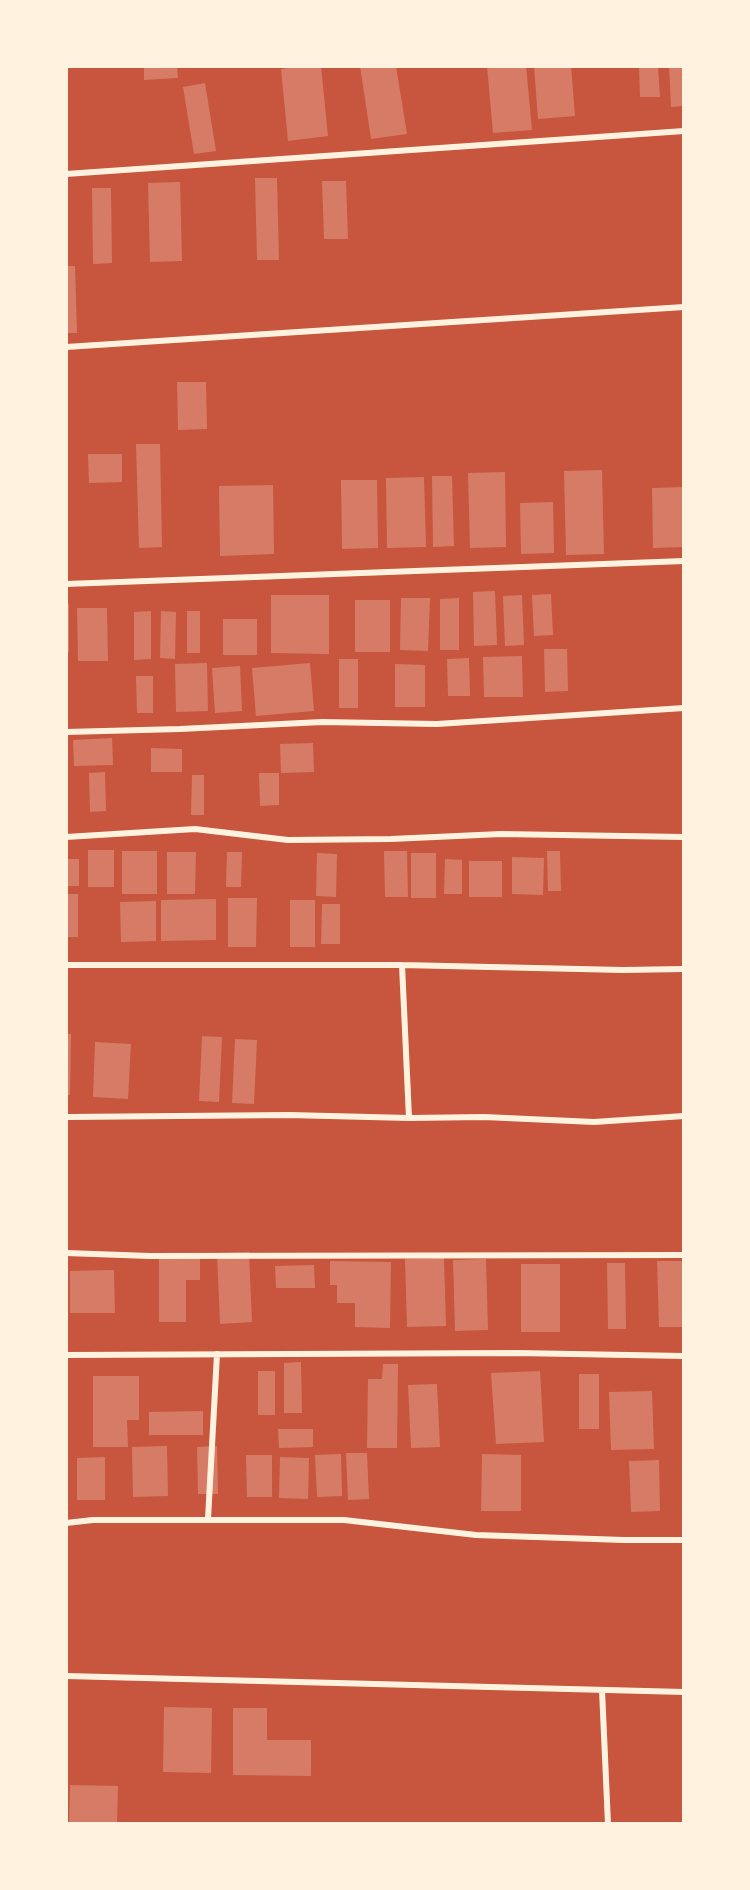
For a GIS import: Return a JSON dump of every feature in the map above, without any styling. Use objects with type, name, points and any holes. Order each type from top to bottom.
[{"type":"street","points":[[66,174],[684,131]]},
{"type":"street","points":[[66,347],[684,307]]},
{"type":"street","points":[[66,584],[684,561]]},
{"type":"street","points":[[66,732],[322,722],[437,724],[684,708]]},
{"type":"street","points":[[66,837],[195,829],[288,840],[391,839],[501,834],[684,837]]},
{"type":"street","points":[[66,965],[402,965],[623,970],[684,969]]},
{"type":"street","points":[[402,965],[409,1118]]},
{"type":"street","points":[[66,1117],[289,1115],[484,1117],[594,1122],[684,1116]]},
{"type":"street","points":[[66,1253],[150,1256],[684,1255]]},
{"type":"street","points":[[66,1355],[517,1353],[684,1356]]},
{"type":"street","points":[[208,1519],[217,1354]]},
{"type":"street","points":[[66,1523],[93,1520],[345,1520],[476,1535],[684,1540]]},
{"type":"street","points":[[66,1676],[684,1692]]},
{"type":"street","points":[[602,1690],[608,1824]]},
{"type":"building","points":[[144,66],[177,66],[178,78],[144,80]]},
{"type":"building","points":[[321,66],[328,136],[288,141],[281,69]]},
{"type":"building","points":[[360,66],[396,66],[407,134],[371,139]]},
{"type":"building","points":[[487,66],[526,66],[532,130],[493,133]]},
{"type":"building","points":[[534,66],[571,66],[575,116],[538,119]]},
{"type":"building","points":[[639,66],[658,66],[660,97],[640,97]]},
{"type":"building","points":[[669,66],[684,66],[684,106],[671,107]]},
{"type":"building","points":[[205,83],[216,151],[194,154],[183,87]]},
{"type":"building","points":[[255,178],[277,178],[279,260],[257,260]]},
{"type":"building","points":[[322,181],[346,181],[348,239],[324,239]]},
{"type":"building","points":[[180,182],[182,261],[150,262],[148,183]]},
{"type":"building","points":[[92,188],[111,188],[112,263],[93,264]]},
{"type":"building","points":[[66,266],[75,266],[77,333],[66,333]]},
{"type":"building","points":[[177,382],[206,382],[207,429],[178,430]]},
{"type":"building","points":[[136,444],[160,444],[162,547],[139,548]]},
{"type":"building","points":[[88,454],[122,454],[122,482],[89,483]]},
{"type":"building","points":[[602,470],[604,554],[566,555],[564,471]]},
{"type":"building","points":[[505,472],[506,547],[470,548],[468,473]]},
{"type":"building","points":[[432,476],[452,476],[454,546],[433,547]]},
{"type":"building","points":[[424,477],[426,547],[387,548],[386,478]]},
{"type":"building","points":[[341,480],[377,480],[378,548],[342,549]]},
{"type":"building","points":[[273,485],[274,554],[220,556],[219,486]]},
{"type":"building","points":[[684,487],[684,547],[653,548],[652,488]]},
{"type":"building","points":[[553,502],[554,553],[521,554],[520,503]]},
{"type":"building","points":[[495,591],[497,645],[474,646],[473,592]]},
{"type":"building","points":[[551,594],[553,635],[534,636],[532,595]]},
{"type":"building","points":[[271,595],[329,595],[329,654],[271,653]]},
{"type":"building","points":[[522,595],[524,645],[505,646],[503,596]]},
{"type":"building","points":[[401,598],[430,598],[428,651],[400,650]]},
{"type":"building","points":[[459,598],[459,650],[440,650],[440,599]]},
{"type":"building","points":[[355,600],[390,600],[390,652],[355,652]]},
{"type":"building","points":[[66,604],[69,604],[69,652],[66,652]]},
{"type":"building","points":[[77,608],[107,608],[108,661],[78,661]]},
{"type":"building","points":[[151,611],[151,659],[134,660],[134,612]]},
{"type":"building","points":[[161,611],[176,612],[175,659],[160,658]]},
{"type":"building","points":[[187,611],[200,611],[200,653],[187,653]]},
{"type":"building","points":[[223,619],[257,619],[257,655],[223,655]]},
{"type":"building","points":[[544,649],[567,649],[568,691],[545,692]]},
{"type":"building","points":[[522,656],[523,697],[484,697],[483,657]]},
{"type":"building","points":[[469,658],[470,696],[448,696],[447,659]]},
{"type":"building","points":[[339,659],[358,659],[358,708],[339,708]]},
{"type":"building","points":[[207,663],[208,711],[176,712],[175,664]]},
{"type":"building","points":[[310,663],[314,711],[256,716],[252,668]]},
{"type":"building","points":[[395,664],[425,665],[425,707],[395,707]]},
{"type":"building","points":[[240,666],[242,711],[215,713],[212,668]]},
{"type":"building","points":[[136,676],[153,676],[153,713],[137,713]]},
{"type":"building","points":[[112,738],[113,765],[74,766],[73,740]]},
{"type":"building","points":[[313,743],[314,772],[281,773],[280,744]]},
{"type":"building","points":[[151,748],[182,749],[182,772],[151,772]]},
{"type":"building","points":[[105,772],[106,811],[90,812],[89,773]]},
{"type":"building","points":[[259,773],[279,773],[279,805],[260,806]]},
{"type":"building","points":[[192,775],[204,775],[204,815],[191,815]]},
{"type":"building","points":[[88,850],[114,850],[114,887],[88,887]]},
{"type":"building","points":[[122,851],[157,851],[157,894],[122,894]]},
{"type":"building","points":[[384,851],[407,851],[408,897],[385,897]]},
{"type":"building","points":[[547,851],[560,851],[561,891],[548,891]]},
{"type":"building","points":[[167,852],[196,852],[195,894],[167,894]]},
{"type":"building","points":[[227,852],[242,852],[241,887],[226,887]]},
{"type":"building","points":[[317,853],[337,854],[336,897],[316,896]]},
{"type":"building","points":[[411,853],[436,853],[436,898],[411,898]]},
{"type":"building","points":[[512,857],[544,858],[543,895],[512,894]]},
{"type":"building","points":[[66,859],[79,859],[79,886],[66,886]]},
{"type":"building","points":[[445,859],[462,860],[462,894],[444,894]]},
{"type":"building","points":[[469,861],[502,861],[502,897],[469,897]]},
{"type":"building","points":[[66,894],[78,894],[78,937],[66,937]]},
{"type":"building","points":[[228,898],[257,898],[256,947],[228,947]]},
{"type":"building","points":[[216,899],[216,940],[161,941],[161,900]]},
{"type":"building","points":[[290,900],[315,900],[315,947],[290,947]]},
{"type":"building","points":[[156,901],[156,941],[121,942],[120,902]]},
{"type":"building","points":[[322,904],[340,904],[340,944],[321,944]]},
{"type":"building","points":[[66,1034],[71,1034],[70,1095],[66,1095]]},
{"type":"building","points":[[202,1036],[222,1037],[219,1102],[199,1101]]},
{"type":"building","points":[[235,1039],[257,1040],[254,1104],[232,1103]]},
{"type":"building","points":[[95,1042],[131,1044],[128,1099],[93,1097]]},
{"type":"building","points":[[249,1252],[252,1322],[220,1324],[217,1253]]},
{"type":"building","points":[[159,1253],[200,1253],[200,1280],[186,1280],[186,1322],[159,1322]]},
{"type":"building","points":[[444,1258],[446,1326],[407,1327],[405,1259]]},
{"type":"building","points":[[486,1259],[488,1330],[455,1331],[453,1260]]},
{"type":"building","points":[[330,1261],[391,1262],[390,1328],[355,1327],[355,1303],[337,1303],[337,1285],[330,1285]]},
{"type":"building","points":[[657,1261],[684,1261],[684,1327],[659,1327]]},
{"type":"building","points":[[607,1263],[625,1263],[626,1329],[608,1329]]},
{"type":"building","points":[[521,1264],[560,1264],[560,1332],[521,1332]]},
{"type":"building","points":[[314,1265],[315,1288],[276,1288],[275,1266]]},
{"type":"building","points":[[114,1270],[115,1313],[70,1313],[70,1271]]},
{"type":"building","points":[[301,1362],[302,1413],[284,1413],[284,1363]]},
{"type":"building","points":[[383,1364],[398,1364],[397,1448],[367,1448],[368,1379],[382,1379]]},
{"type":"building","points":[[258,1371],[275,1371],[275,1415],[258,1415]]},
{"type":"building","points":[[540,1371],[544,1442],[496,1444],[491,1373]]},
{"type":"building","points":[[579,1374],[599,1374],[599,1429],[579,1429]]},
{"type":"building","points":[[93,1376],[139,1376],[139,1420],[127,1420],[128,1447],[93,1447]]},
{"type":"building","points":[[437,1384],[440,1447],[411,1448],[408,1385]]},
{"type":"building","points":[[652,1391],[654,1449],[611,1450],[609,1392]]},
{"type":"building","points":[[203,1411],[203,1435],[149,1435],[149,1412]]},
{"type":"building","points":[[278,1429],[313,1429],[313,1447],[279,1448]]},
{"type":"building","points":[[167,1446],[168,1496],[133,1497],[132,1447]]},
{"type":"building","points":[[217,1446],[218,1494],[198,1494],[197,1447]]},
{"type":"building","points":[[346,1453],[367,1453],[369,1499],[348,1500]]},
{"type":"building","points":[[341,1454],[342,1496],[317,1497],[315,1455]]},
{"type":"building","points":[[482,1454],[521,1455],[521,1511],[481,1511]]},
{"type":"building","points":[[246,1455],[272,1455],[272,1497],[247,1497]]},
{"type":"building","points":[[105,1457],[105,1500],[77,1500],[77,1458]]},
{"type":"building","points":[[280,1457],[309,1458],[308,1499],[279,1498]]},
{"type":"building","points":[[659,1460],[660,1511],[631,1512],[629,1461]]},
{"type":"building","points":[[164,1707],[212,1708],[211,1773],[163,1772]]},
{"type":"building","points":[[233,1708],[267,1708],[267,1740],[311,1740],[311,1776],[233,1775]]},
{"type":"building","points":[[70,1785],[118,1786],[117,1824],[69,1824]]}]
